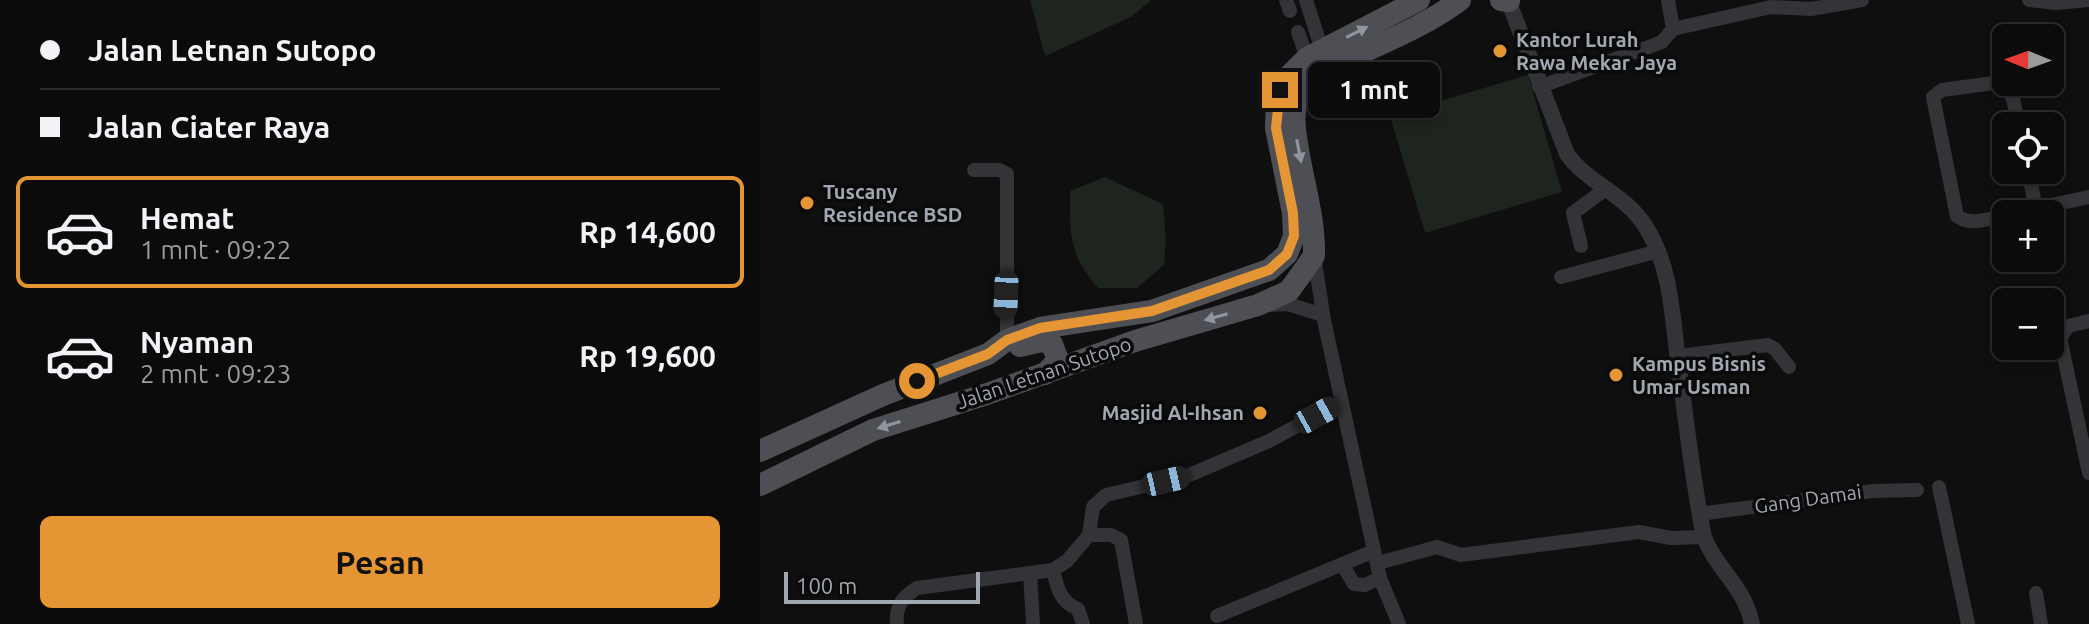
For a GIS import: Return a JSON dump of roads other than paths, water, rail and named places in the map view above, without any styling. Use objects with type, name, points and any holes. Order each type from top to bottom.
[{"type":"main road","points":[[1315,54],[1419,0]]},
{"type":"main road","points":[[1314,256],[1312,218],[1295,129],[1299,94],[1313,77],[1384,43],[1460,0]]},
{"type":"main road","points":[[1501,0],[1510,0]]},
{"type":"main road","name":"Jalan Letnan Sutopo","points":[[760,451],[883,395],[988,354],[1007,340],[1040,328],[1152,311],[1269,270],[1287,254],[1294,236],[1293,213],[1276,128],[1277,101],[1292,70],[1315,54]]},
{"type":"main road","name":"Jalan Letnan Sutopo","points":[[760,485],[873,430],[1135,341],[1258,305],[1289,291],[1314,256]]},
{"type":"main road","points":[[988,354],[1047,341],[1056,349],[1058,360],[1045,374]]},
{"type":"street","points":[[1306,0],[1315,54]]},
{"type":"street","points":[[1510,0],[1539,87],[1567,154],[1581,171],[1637,214],[1659,251],[1670,291],[1704,537],[1742,593],[1752,624]]},
{"type":"street","points":[[1668,0],[1673,29]]},
{"type":"street","points":[[1539,87],[1662,42],[1673,29],[1771,7],[1811,9],[1862,0]]},
{"type":"street","points":[[2029,0],[2056,3],[2089,0]]},
{"type":"street","points":[[1298,32],[1315,54]]},
{"type":"street","points":[[1992,217],[1971,222],[1957,216],[1933,97],[1942,90],[2001,82],[2012,94],[2015,112]]},
{"type":"street","points":[[974,170],[999,170],[1007,174],[1007,340]]},
{"type":"street","points":[[1581,246],[1573,213],[1607,188]]},
{"type":"street","points":[[2064,204],[2088,200]]},
{"type":"street","points":[[1561,277],[1659,251]]},
{"type":"street","points":[[1314,256],[1323,315],[1380,578],[1399,624]]},
{"type":"street","points":[[1258,305],[1288,304],[1323,315]]},
{"type":"street","points":[[2089,321],[2068,326],[2060,338],[2089,473]]},
{"type":"street","points":[[1678,356],[1768,345],[1789,367]]},
{"type":"street","points":[[897,624],[896,613],[901,602],[917,588],[1053,570],[1067,561],[1089,535],[1093,507],[1106,495],[1187,476],[1269,441],[1341,402]]},
{"type":"street","points":[[1939,487],[1968,624]]},
{"type":"street","name":"Gang Damai","points":[[1699,514],[1873,491],[1917,490]]},
{"type":"street","points":[[1217,616],[1342,564],[1437,547],[1461,555],[1639,532],[1671,538],[1704,537]]},
{"type":"street","points":[[1089,535],[1111,535],[1121,540],[1136,624]]},
{"type":"street","points":[[1342,564],[1351,581],[1358,585],[1380,578]]},
{"type":"street","points":[[1053,570],[1058,590],[1065,601],[1078,609],[1083,624]]},
{"type":"street","points":[[1030,574],[1033,624]]},
{"type":"street","points":[[2036,593],[2041,624]]},
{"type":"place","name":"Kantor Lurah Rawa Mekar Jaya","points":[[1500,51]]},
{"type":"place","name":"Tuscany Residence BSD","points":[[807,203]]},
{"type":"place","name":"Kampus Bisnis Umar Usman","points":[[1616,375]]},
{"type":"place","name":"Masjid Al-Ihsan","points":[[1260,413]]}]
